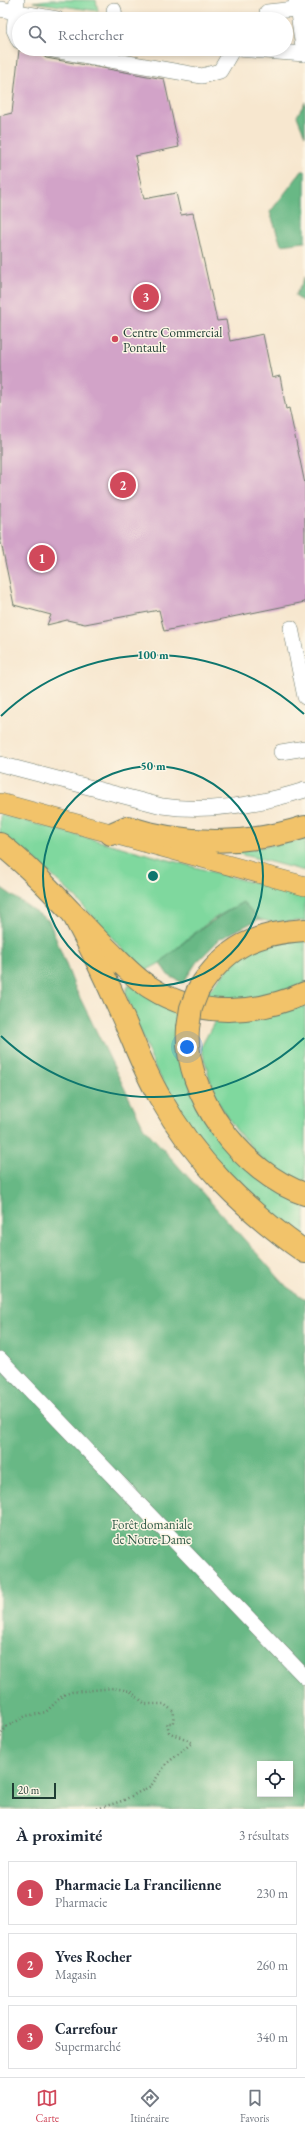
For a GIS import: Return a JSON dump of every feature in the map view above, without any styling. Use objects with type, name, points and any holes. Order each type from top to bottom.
[{"type":"highway","points":[[111,834],[127,827],[173,838],[221,841],[274,835],[305,827]]},
{"type":"highway","points":[[0,844],[40,877],[75,918],[134,975],[150,988],[176,1002],[209,1009],[233,1011],[278,1005],[305,993]]},
{"type":"highway","points":[[75,918],[99,964],[158,1094],[179,1129],[203,1161],[232,1193],[276,1232],[305,1252]]},
{"type":"highway","points":[[305,930],[276,933],[250,940],[237,947],[220,961],[209,973],[198,990],[191,1008],[188,1028],[190,1061],[210,1108],[221,1127],[242,1153],[260,1169],[279,1183],[305,1194]]},
{"type":"main road","points":[[0,803],[305,886]]},
{"type":"street","points":[[267,12],[300,6],[304,54],[293,53]]},
{"type":"street","points":[[12,18],[10,7],[30,12]]},
{"type":"street","points":[[88,56],[202,76],[220,71],[229,56]]},
{"type":"street","points":[[291,628],[305,697]]},
{"type":"street","points":[[282,752],[305,748]]},
{"type":"street","points":[[0,764],[156,805],[185,810],[207,809],[255,802],[305,790]]},
{"type":"street","points":[[0,1359],[305,1677]]},
{"type":"path","points":[[0,1737],[6,1727],[26,1716],[35,1716],[41,1712],[46,1712],[62,1695],[72,1692],[114,1688],[130,1691],[145,1704],[164,1704],[174,1712],[173,1723],[167,1723],[169,1732],[192,1743],[166,1764],[151,1786],[122,1801],[96,1809]]},
{"type":"green space","points":[[52,0],[96,0],[98,11],[33,2]]},
{"type":"green space","points":[[305,102],[305,136],[297,116]]},
{"type":"green space","points":[[302,171],[305,171],[305,242],[281,245],[270,212]]},
{"type":"green space","points":[[305,277],[305,303],[295,296]]},
{"type":"green space","points":[[0,814],[305,897],[305,921],[271,922],[259,919],[243,902],[213,919],[187,939],[160,963],[143,972],[76,898],[35,860],[0,834]]},
{"type":"green space","points":[[305,839],[305,871],[232,852]]},
{"type":"green space","name":"Forêt domaniale de Notre-Dame","points":[[0,887],[49,921],[76,990],[144,1128],[287,1287],[305,1299],[305,1809],[0,1809]]},
{"type":"green space","points":[[243,902],[259,919],[220,939],[196,963],[183,983],[168,975],[160,963],[200,930]]},
{"type":"green space","points":[[305,935],[305,984],[262,1000],[212,1001],[207,993],[246,948]]},
{"type":"green space","points":[[129,985],[177,1008],[179,1039],[191,1088],[305,1203],[305,1243],[216,1164],[185,1121],[155,1068],[125,993]]},
{"type":"green space","points":[[305,1003],[305,1184],[271,1168],[237,1131],[215,1098],[201,1047],[215,1021],[256,1021]]},
{"type":"building","name":"Centre Commercial Pontault","points":[[18,56],[44,56],[46,58],[164,79],[179,147],[135,156],[144,199],[176,193],[181,215],[193,213],[217,321],[226,320],[230,341],[263,334],[272,378],[280,376],[286,409],[289,408],[305,484],[305,602],[164,631],[159,610],[85,624],[67,620],[47,625],[51,615],[14,605],[0,537],[0,116],[12,113]]},
{"type":"place","name":"Carrefour","points":[[146,297]]},
{"type":"place","name":"Centre Commercial Pontault","points":[[115,339]]},
{"type":"place","name":"Yves Rocher","points":[[123,485]]},
{"type":"place","name":"Pharmacie La Francilienne","points":[[42,558]]}]
